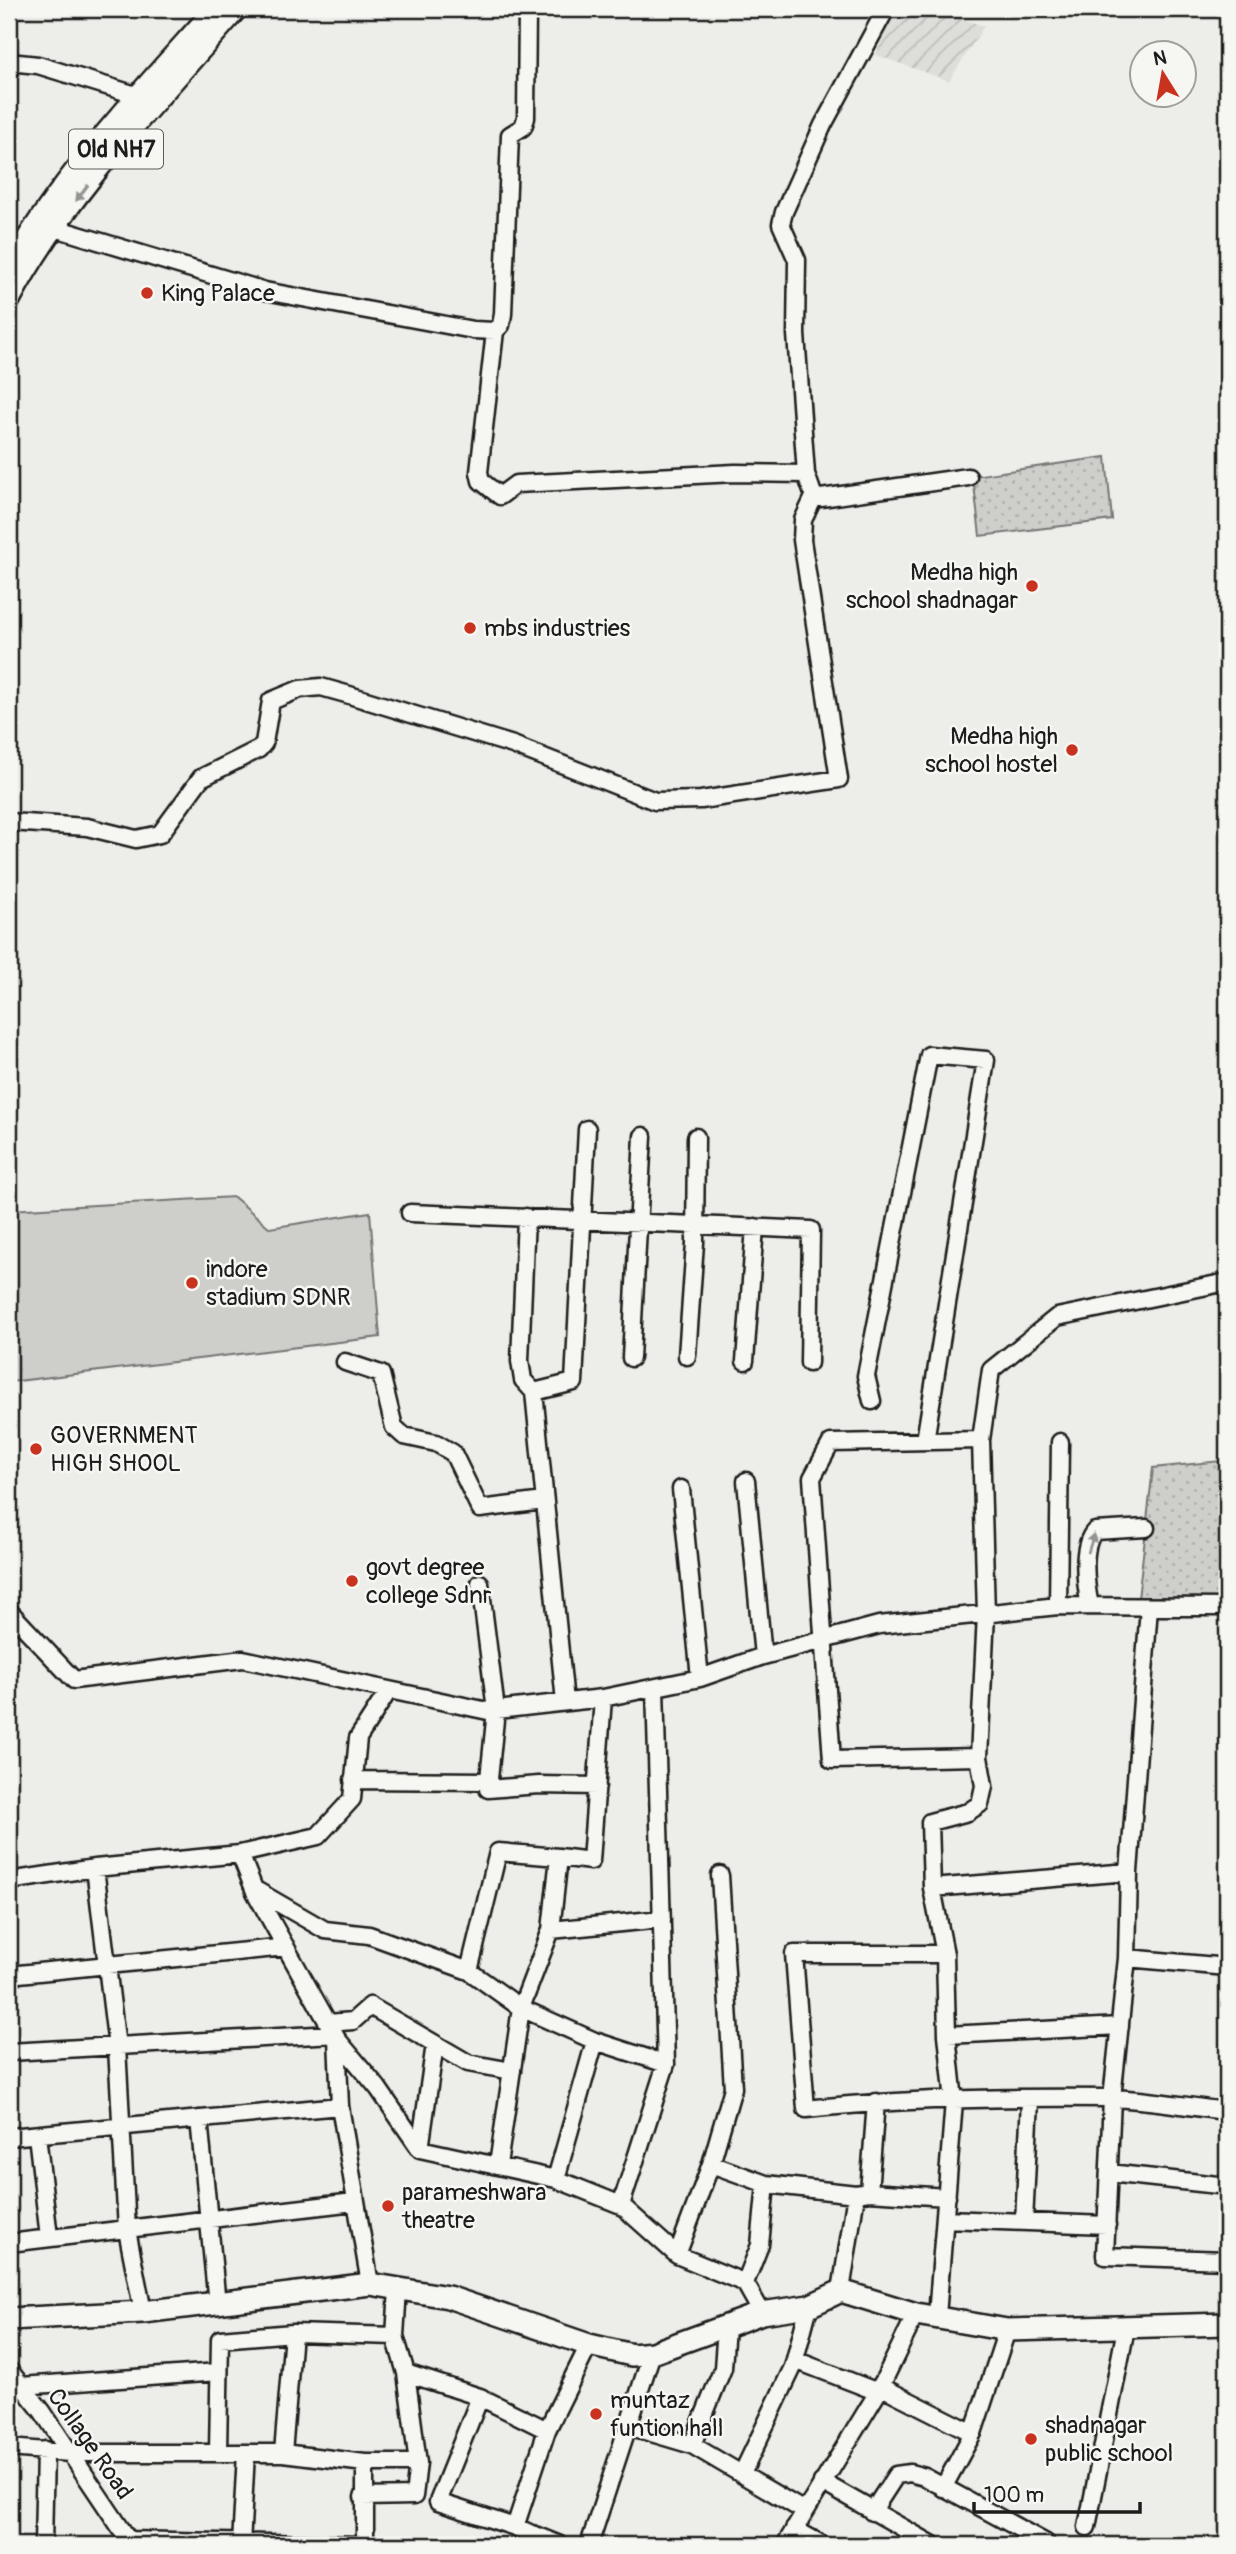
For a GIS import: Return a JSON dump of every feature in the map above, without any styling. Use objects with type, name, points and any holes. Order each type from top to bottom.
[{"type":"main road","name":"Old NH7","points":[[9,270],[57,197],[139,96],[216,9]]},
{"type":"main road","name":"Old NH7","points":[[9,300],[55,228],[147,111],[236,9]]},
{"type":"main road","points":[[9,2319],[143,2312],[370,2284],[448,2297],[589,2345],[632,2355],[652,2353],[726,2328],[762,2312],[809,2306],[841,2291],[927,2315],[1007,2329],[1227,2324]]},
{"type":"street","points":[[527,9],[526,118],[523,127],[510,135],[503,314],[501,325],[495,331],[479,472],[481,481],[500,496],[516,484],[735,473],[806,474]]},
{"type":"street","points":[[9,822],[87,827],[136,839],[160,834],[201,778],[259,749],[264,743],[271,701],[300,689],[321,687],[389,705],[513,746],[655,802],[701,800],[839,779],[802,540],[803,520],[814,496],[806,474],[796,334],[797,260],[783,234],[784,212],[823,125],[886,9]]},
{"type":"street","points":[[9,62],[38,65],[139,96]]},
{"type":"street","points":[[55,228],[265,291],[473,330],[495,331]]},
{"type":"street","points":[[814,496],[821,498],[968,477]]},
{"type":"street","points":[[872,1401],[866,1376],[929,1055],[986,1060],[925,1441]]},
{"type":"street","points":[[534,1392],[574,1382],[587,1129]]},
{"type":"street","points":[[631,1358],[643,1136]]},
{"type":"street","points":[[687,1356],[695,1224],[696,1137]]},
{"type":"street","points":[[410,1213],[811,1230],[809,1363]]},
{"type":"street","points":[[526,1217],[520,1361],[523,1380],[534,1392],[565,1702]]},
{"type":"street","points":[[745,1361],[755,1227]]},
{"type":"street","points":[[785,2545],[927,2315],[945,2219],[954,2101],[947,2035],[945,1954],[932,1888],[930,1822],[968,1812],[980,1804],[984,1787],[979,1757],[986,1614],[981,1440],[991,1370],[1056,1317],[1227,1283]]},
{"type":"street","points":[[345,1362],[381,1374],[394,1427],[404,1436],[436,1443],[453,1453],[480,1509],[544,1501]]},
{"type":"street","points":[[979,1757],[832,1760],[812,1478],[831,1443],[981,1440]]},
{"type":"street","points":[[1058,1606],[1059,1442]]},
{"type":"street","points":[[746,1480],[763,1656]]},
{"type":"street","points":[[681,1489],[700,1678]]},
{"type":"street","points":[[1090,1606],[1086,1581],[1090,1535],[1094,1531],[1146,1528]]},
{"type":"street","points":[[480,1583],[496,1710],[488,1789],[539,1785],[597,1786]]},
{"type":"street","points":[[9,1611],[75,1679],[243,1659],[488,1711],[603,1698],[655,1688],[700,1678],[763,1656],[879,1625],[1058,1606],[1227,1607]]},
{"type":"street","points":[[1149,1607],[1129,1872],[1128,1958],[1112,2098],[1105,2256],[1227,2260]]},
{"type":"street","points":[[621,2206],[666,2064],[655,1688]]},
{"type":"street","points":[[9,1881],[95,1868],[240,1854],[318,1836],[352,1798],[359,1738],[389,1690]]},
{"type":"street","points":[[469,1971],[498,1852],[590,1861],[603,1698]]},
{"type":"street","points":[[353,1780],[489,1781]]},
{"type":"street","points":[[240,1854],[254,1889],[333,2032],[378,2088],[420,2149],[556,2179],[621,2206],[677,2255],[745,2283],[762,2312]]},
{"type":"street","points":[[498,2165],[521,2008],[551,1930],[559,1857]]},
{"type":"street","points":[[95,1868],[117,2047],[119,2127],[127,2230],[143,2312]]},
{"type":"street","points":[[932,1888],[1129,1872]]},
{"type":"street","points":[[677,2255],[711,2164],[733,2088],[720,1875]]},
{"type":"street","points":[[254,1889],[325,1930],[369,1935],[469,1971],[521,2008],[595,2041],[666,2064]]},
{"type":"street","points":[[551,1930],[662,1919]]},
{"type":"street","points":[[9,1975],[286,1947]]},
{"type":"street","points":[[945,1954],[794,1954],[806,2109],[876,2102],[1112,2098],[1227,2111]]},
{"type":"street","points":[[1128,1958],[1227,1967]]},
{"type":"street","points":[[9,2052],[333,2032],[353,2021],[370,2006],[468,2063],[512,2071]]},
{"type":"street","points":[[947,2035],[1120,2026]]},
{"type":"street","points":[[333,2032],[340,2106],[354,2202],[370,2284]]},
{"type":"street","points":[[556,2179],[595,2041]]},
{"type":"street","points":[[420,2149],[435,2044]]},
{"type":"street","points":[[1024,2222],[1030,2100]]},
{"type":"street","points":[[841,2291],[863,2193],[876,2102]]},
{"type":"street","points":[[9,2137],[340,2106]]},
{"type":"street","points":[[199,2119],[217,2304]]},
{"type":"street","points":[[37,2135],[49,2237]]},
{"type":"street","points":[[711,2164],[766,2184],[947,2197]]},
{"type":"street","points":[[1109,2173],[1227,2186]]},
{"type":"street","points":[[745,2283],[760,2245],[766,2184]]},
{"type":"street","points":[[9,2243],[354,2202]]},
{"type":"street","points":[[945,2219],[1107,2225]]},
{"type":"street","points":[[363,2497],[414,2497],[418,2463],[406,2374],[396,2336],[398,2289]]},
{"type":"street","points":[[742,2474],[795,2360],[809,2306]]},
{"type":"street","points":[[692,2445],[723,2368],[726,2328]]},
{"type":"street","points":[[1087,2527],[1126,2328]]},
{"type":"street","points":[[943,2488],[972,2433],[1007,2329]]},
{"type":"street","points":[[218,2452],[220,2339],[293,2333],[396,2336]]},
{"type":"street","points":[[283,2453],[293,2333]]},
{"type":"street","points":[[515,2527],[547,2430],[589,2345]]},
{"type":"street","points":[[589,2545],[652,2353]]},
{"type":"street","points":[[795,2360],[879,2389],[972,2433]]},
{"type":"street","name":"Collage Road","points":[[9,2370],[70,2453],[130,2543]]},
{"type":"street","points":[[21,2386],[219,2372]]},
{"type":"street","points":[[406,2374],[480,2397],[547,2430]]},
{"type":"street","points":[[480,2397],[438,2502],[515,2527],[559,2545]]},
{"type":"street","points":[[628,2426],[692,2445],[804,2511]]},
{"type":"street","points":[[9,2448],[70,2453],[283,2453],[365,2463],[418,2463]]},
{"type":"street","points":[[43,2545],[45,2449]]},
{"type":"street","points":[[241,2543],[246,2454]]},
{"type":"street","points":[[365,2463],[365,2545]]},
{"type":"street","points":[[872,2512],[896,2474],[911,2473],[925,2477],[1047,2545]]},
{"type":"street","points":[[822,2482],[933,2545]]},
{"type":"street","points":[[794,2529],[823,2545]]},
{"type":"street","points":[[130,2543],[358,2545]]},
{"type":"shaded area","points":[[893,9],[932,9],[984,26],[949,81],[876,55]]},
{"type":"shaded area","points":[[1106,457],[1112,520],[980,536],[973,476]]},
{"type":"shaded area","name":"indore stadium SDNR","points":[[234,1197],[270,1228],[370,1212],[380,1337],[9,1382],[9,1210]]},
{"type":"shaded area","points":[[1221,1461],[1227,1494],[1227,1599],[1138,1599],[1153,1468]]},
{"type":"place","name":"King Palace","points":[[147,293]]},
{"type":"place","name":"Medha high school shadnagar","points":[[1032,586]]},
{"type":"place","name":"mbs industries","points":[[470,628]]},
{"type":"place","name":"Medha high school hostel","points":[[1072,750]]},
{"type":"place","name":"indore stadium SDNR","points":[[192,1283]]},
{"type":"place","name":"GOVERNMENT HIGH SHOOL","points":[[36,1449]]},
{"type":"place","name":"govt degree college Sdnr","points":[[352,1581]]},
{"type":"place","name":"parameshwara theatre","points":[[388,2206]]},
{"type":"place","name":"muntaz funtion hall","points":[[596,2414]]},
{"type":"place","name":"shadnagar public school","points":[[1031,2439]]}]
